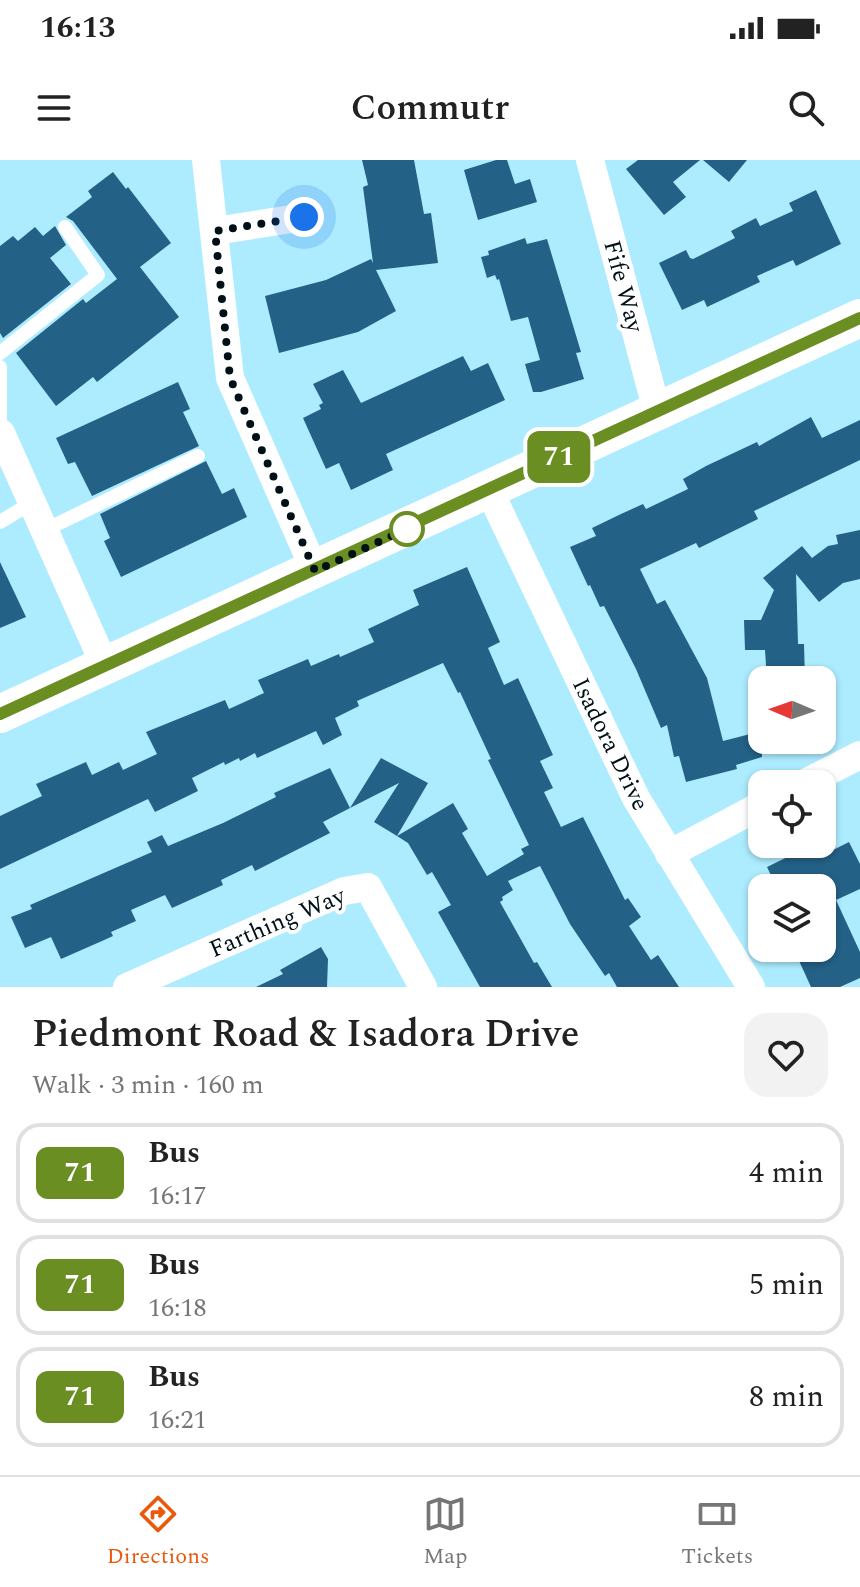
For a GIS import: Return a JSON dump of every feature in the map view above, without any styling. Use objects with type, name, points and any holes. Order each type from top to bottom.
[{"type":"main road","points":[[0,714],[860,318]]},
{"type":"street","points":[[206,160],[230,378],[315,571]]},
{"type":"street","name":"Fife Way","points":[[590,160],[657,411]]},
{"type":"street","points":[[215,231],[304,217]]},
{"type":"street","points":[[1,433],[105,666]]},
{"type":"street","name":"Isadora Drive","points":[[489,490],[636,798],[751,987]]},
{"type":"street","points":[[831,770],[860,755]]},
{"type":"street","points":[[669,854],[748,812]]},
{"type":"street","name":"Farthing Way","points":[[127,987],[344,891],[368,887],[423,987]]},
{"type":"lane","points":[[0,353],[98,275],[65,227]]},
{"type":"lane","points":[[0,367],[1,433]]},
{"type":"lane","points":[[45,530],[198,456]]},
{"type":"lane","points":[[0,522],[33,502]]},
{"type":"building","points":[[362,160],[414,160],[424,214],[431,213],[438,263],[376,270],[396,311],[358,332],[279,353],[265,296],[326,280],[371,259],[373,263],[363,187],[368,185]]},
{"type":"building","points":[[496,160],[507,160],[515,184],[530,179],[537,202],[478,220],[464,170]]},
{"type":"building","points":[[638,160],[700,160],[673,182],[686,197],[664,215],[626,169]]},
{"type":"building","points":[[703,160],[747,160],[729,182]]},
{"type":"building","points":[[113,172],[171,243],[140,267],[179,317],[97,382],[93,377],[56,406],[16,353],[83,299],[86,303],[117,279],[73,221],[66,217],[92,197],[88,191]]},
{"type":"building","points":[[816,190],[841,244],[796,266],[793,260],[757,276],[760,282],[707,307],[704,300],[682,310],[659,263],[686,250],[693,259],[735,238],[731,231],[756,218],[760,226],[793,211],[789,203]]},
{"type":"building","points":[[55,226],[66,245],[50,258],[71,284],[3,338],[0,333],[0,246],[13,236],[18,241],[35,227],[43,236]]},
{"type":"building","points":[[525,238],[527,244],[547,239],[581,352],[576,353],[584,379],[541,392],[533,392],[525,364],[540,360],[528,317],[511,321],[499,279],[495,275],[487,278],[481,257],[489,255],[488,251]]},
{"type":"building","points":[[463,356],[471,371],[488,363],[505,400],[386,454],[393,470],[351,490],[339,463],[326,469],[303,418],[321,409],[319,405],[323,403],[313,384],[343,370],[361,403]]},
{"type":"building","points":[[178,382],[190,409],[183,412],[199,446],[92,496],[75,462],[68,464],[56,438]]},
{"type":"building","points":[[811,417],[822,438],[860,420],[860,460],[754,511],[758,519],[699,548],[696,543],[640,569],[657,604],[665,600],[707,678],[723,741],[748,735],[748,754],[762,754],[762,757],[736,765],[737,769],[686,782],[679,756],[674,757],[667,725],[661,728],[636,669],[604,606],[600,607],[588,586],[570,547],[596,536],[592,528],[643,504],[646,509],[688,489],[683,479],[706,466],[757,442],[759,446]]},
{"type":"building","points":[[206,461],[222,494],[234,488],[247,517],[121,577],[104,541],[110,538],[100,514]]},
{"type":"building","points":[[860,530],[860,579],[843,583],[819,602],[796,574],[798,644],[804,644],[805,666],[766,666],[765,650],[745,650],[744,620],[761,620],[774,590],[763,578],[802,546],[812,558],[828,546],[838,544],[836,535]]},
{"type":"building","points":[[0,562],[26,617],[0,628]]},
{"type":"building","points":[[467,567],[500,642],[488,648],[504,685],[518,678],[553,755],[540,761],[553,788],[544,792],[561,827],[583,817],[625,900],[628,898],[641,917],[629,926],[651,960],[658,955],[679,987],[617,987],[609,973],[605,976],[570,924],[540,866],[508,881],[513,890],[500,902],[534,963],[537,962],[552,987],[480,987],[438,912],[451,905],[432,872],[427,875],[408,843],[397,836],[453,803],[468,829],[462,833],[487,876],[524,854],[521,849],[529,845],[488,760],[491,759],[460,692],[443,663],[357,701],[359,706],[335,718],[342,735],[323,745],[316,731],[257,758],[255,753],[240,761],[239,758],[225,765],[224,762],[192,778],[198,791],[155,812],[148,799],[0,869],[0,816],[42,796],[36,784],[86,762],[92,775],[119,762],[123,770],[157,754],[146,732],[225,700],[229,709],[264,693],[258,680],[308,659],[311,666],[374,642],[368,629],[419,605],[413,590]]},
{"type":"building","points":[[381,758],[428,783],[397,836],[374,822],[399,783],[350,808]]},
{"type":"building","points":[[330,768],[350,808],[323,822],[330,833],[255,871],[252,865],[221,880],[223,885],[172,908],[165,895],[131,910],[136,921],[111,932],[113,936],[61,959],[51,937],[25,948],[11,917],[32,909],[30,905],[152,852],[147,842],[162,835],[168,846],[223,823],[276,797],[274,793]]},
{"type":"building","points":[[849,842],[860,864],[860,889],[836,900],[836,874],[770,874],[767,867],[785,858],[836,858],[836,848]]},
{"type":"building","points":[[836,900],[860,952],[860,978],[840,987],[811,987],[800,962],[836,962]]},
{"type":"building","points":[[321,947],[328,959],[327,987],[256,987],[283,974],[280,970]]},
{"type":"bus line","name":"71","points":[[0,714],[860,318]]},
{"type":"route","points":[[304,217],[215,231],[230,378],[315,571],[407,529]]}]
